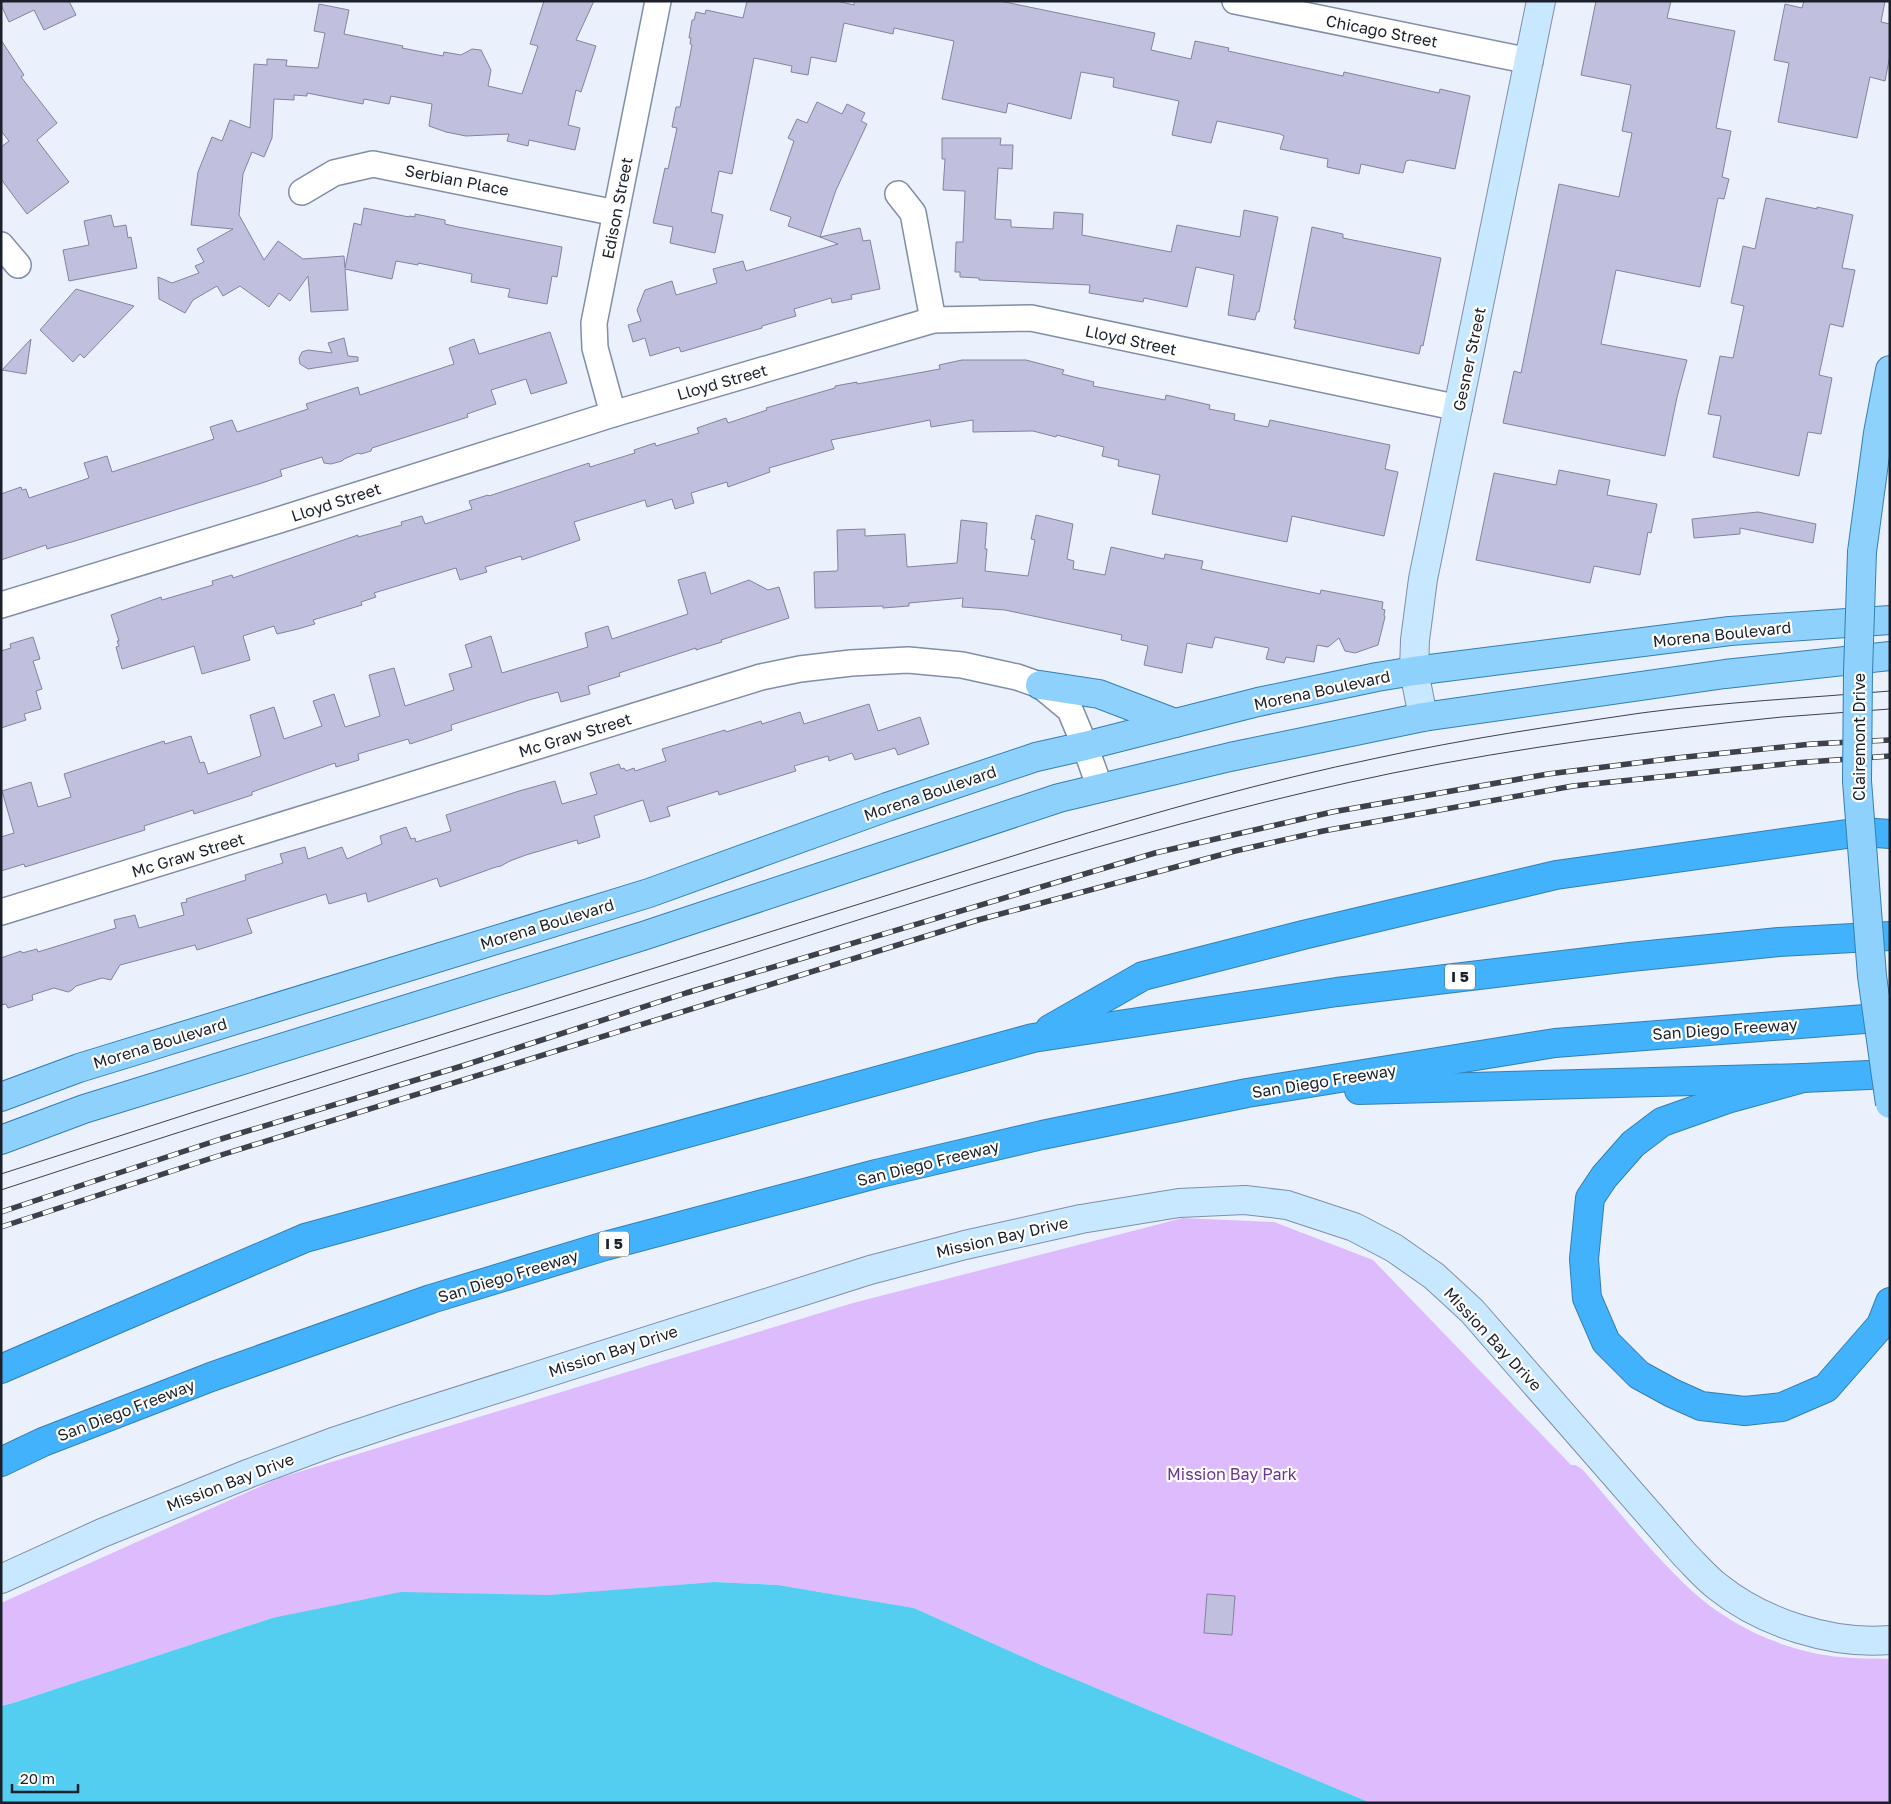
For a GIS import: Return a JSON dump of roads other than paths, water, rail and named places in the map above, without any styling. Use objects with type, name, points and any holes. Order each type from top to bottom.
[{"type":"highway","points":[[1033,1038],[1143,976],[1303,935],[1556,875],[1861,832],[1890,834]]},
{"type":"highway","name":"I 5","points":[[1,1369],[305,1238],[1033,1038],[1347,990],[1630,957],[1779,942],[1890,936]]},
{"type":"highway","name":"San Diego Freeway","points":[[1,1462],[43,1442],[210,1377],[431,1299],[605,1246],[876,1174],[1042,1135],[1248,1093],[1556,1043],[1890,1017]]},
{"type":"highway","points":[[1248,1093],[1890,1074]]},
{"type":"highway","points":[[1802,1078],[1727,1099],[1662,1122],[1633,1144],[1604,1177],[1590,1198],[1584,1259],[1587,1298],[1606,1342],[1638,1375],[1701,1406],[1745,1410],[1782,1407],[1826,1388],[1880,1325],[1890,1302]]},
{"type":"main road","name":"Gesner Street","points":[[1423,717],[1414,671],[1415,640],[1423,579],[1541,1]]},
{"type":"main road","name":"Clairemont Drive","points":[[1890,370],[1878,432],[1862,552],[1857,771],[1872,976],[1890,1104]]},
{"type":"main road","name":"Morena Boulevard","points":[[1,1097],[79,1068],[649,893],[887,807],[1036,757],[1258,702],[1414,671],[1730,631],[1890,620]]},
{"type":"main road","points":[[1,1140],[84,1109],[634,939],[1059,798],[1230,757],[1423,717],[1725,674],[1890,656]]},
{"type":"main road","points":[[1040,685],[1099,694],[1174,723]]},
{"type":"main road","name":"Mission Bay Drive","points":[[1,1579],[102,1532],[333,1442],[609,1352],[870,1270],[965,1245],[1081,1219],[1179,1202],[1245,1200],[1287,1205],[1354,1227],[1394,1248],[1434,1276],[1472,1311],[1685,1555],[1717,1587],[1753,1611],[1784,1624],[1850,1639],[1890,1640]]},
{"type":"street","name":"Edison Street","points":[[612,414],[595,348],[594,323],[658,1]]},
{"type":"street","name":"Chicago Street","points":[[1235,1],[1530,61]]},
{"type":"street","name":"Serbian Place","points":[[302,192],[334,173],[374,164],[616,213]]},
{"type":"street","points":[[898,194],[913,213],[933,320]]},
{"type":"street","points":[[1,245],[18,265]]},
{"type":"street","name":"Lloyd Street","points":[[1,605],[278,520],[612,414],[933,320],[1031,318],[1459,408]]},
{"type":"street","name":"Mc Graw Street","points":[[1,912],[761,677],[800,669],[851,663],[908,660],[962,665],[1017,677],[1040,685],[1070,710],[1100,788]]},
{"type":"water","points":[[714,1582],[778,1585],[914,1608],[1041,1665],[1371,1803],[1,1803],[1,1706],[272,1618],[401,1592],[549,1595]]},
{"type":"tram line","points":[[1,1174],[1048,845],[1253,787],[1410,751],[1641,713],[1765,700],[1890,691]]},
{"type":"tram line","points":[[1,1190],[271,1103],[1055,859],[1223,813],[1393,773],[1538,747],[1733,722],[1890,709]]},
{"type":"railway","points":[[1,1212],[221,1139],[462,1066],[686,993],[1155,853],[1332,812],[1548,774],[1812,744],[1890,740]]},
{"type":"railway","points":[[1,1227],[218,1156],[978,920],[1235,851],[1323,831],[1573,786],[1794,763],[1890,756]]},
{"type":"park label","name":"Mission Bay Park","points":[[1232,1474]]}]
